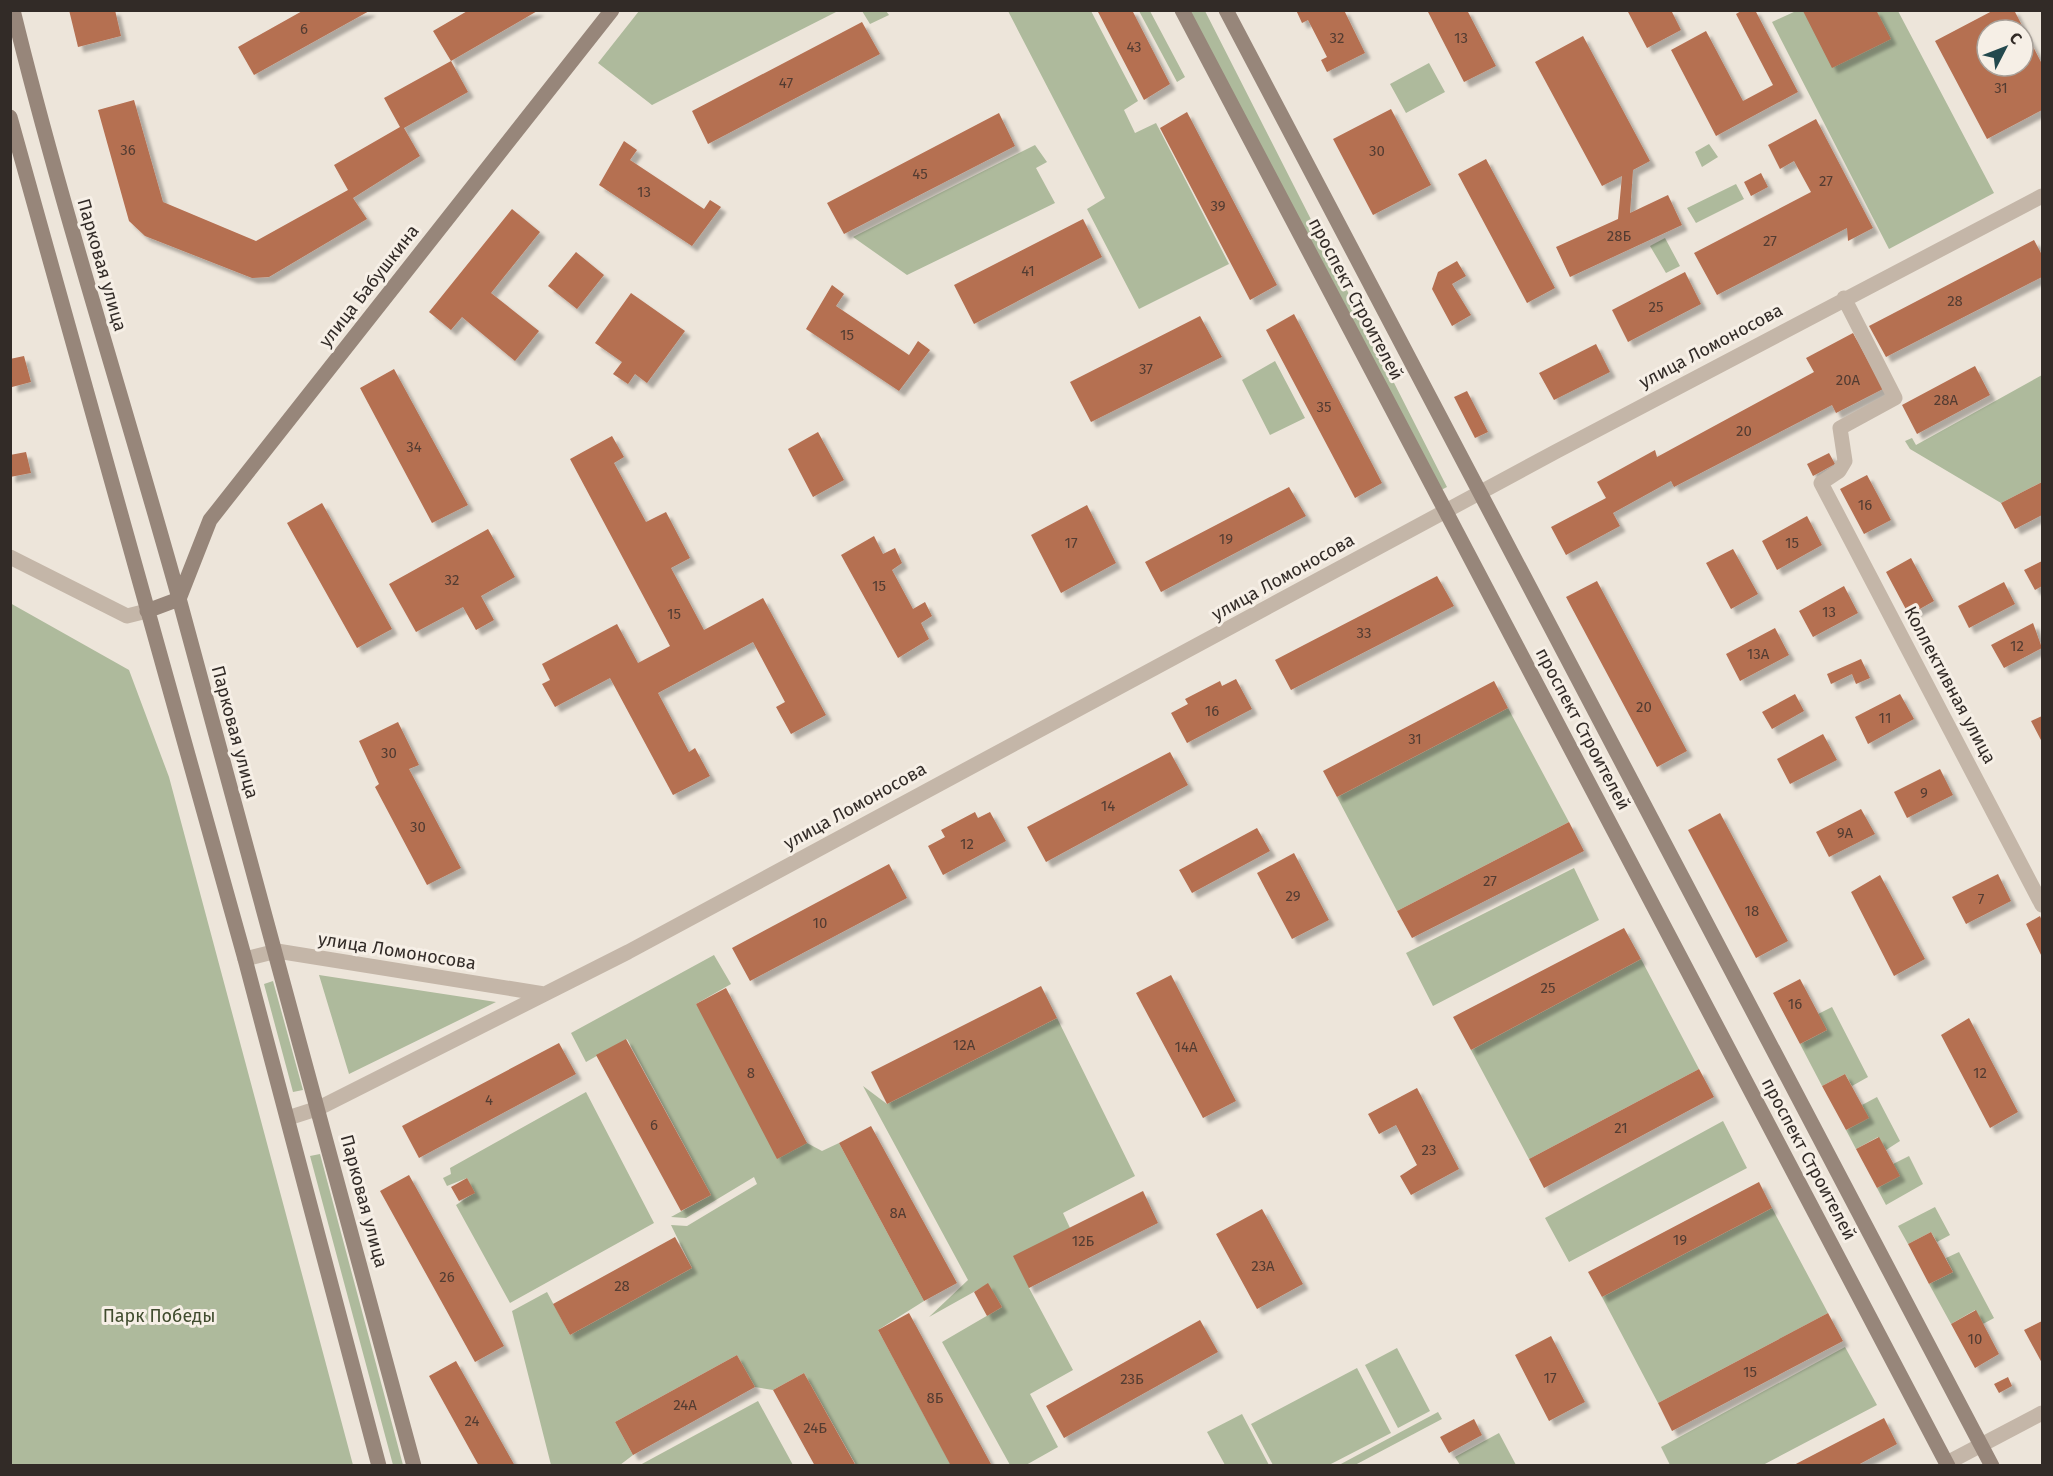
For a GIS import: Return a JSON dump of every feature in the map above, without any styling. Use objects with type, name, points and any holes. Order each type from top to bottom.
[{"type":"main road","name":"Парковая улица","points":[[13,10],[77,252],[179,599],[277,951],[414,1466]]},
{"type":"main road","name":"улица Бабушкина","points":[[179,599],[210,520],[612,10]]},
{"type":"main road","name":"проспект Строителей","points":[[1182,10],[1947,1464]]},
{"type":"main road","name":"проспект Строителей","points":[[1226,10],[1992,1466]]},
{"type":"main road","points":[[10,117],[245,959],[379,1466]]},
{"type":"main road","points":[[147,611],[179,599]]},
{"type":"street","name":"улица Ломоносова","points":[[288,1118],[319,1108],[697,915],[1480,492],[1844,298],[2043,196]]},
{"type":"street","name":"Коллективная улица","points":[[1844,298],[1895,398],[1840,428],[1845,461],[1839,471],[1821,483],[2043,905]]},
{"type":"street","points":[[10,557],[128,616],[147,611]]},
{"type":"street","name":"улица Ломоносова","points":[[245,959],[277,951],[544,994]]},
{"type":"street","points":[[1947,1464],[2043,1413]]},
{"type":"green space","points":[[639,11],[838,11],[652,105],[598,63]]},
{"type":"green space","points":[[862,11],[886,11],[889,15],[870,24]]},
{"type":"green space","points":[[1008,11],[1091,11],[1138,101],[1124,110],[1135,133],[1156,123],[1229,264],[1139,309],[1087,209],[1105,198]]},
{"type":"green space","points":[[1139,11],[1150,11],[1185,77],[1177,82]]},
{"type":"green space","points":[[1187,11],[1205,11],[1447,487],[1439,491]]},
{"type":"green space","points":[[1796,11],[1898,11],[1994,193],[1889,249],[1772,22]]},
{"type":"green space","points":[[1429,63],[1445,92],[1406,113],[1390,84]]},
{"type":"green space","points":[[1709,144],[1718,157],[1702,167],[1695,152]]},
{"type":"green space","points":[[1035,145],[1047,162],[1036,168],[1055,203],[907,275],[853,237]]},
{"type":"green space","points":[[1736,184],[1744,199],[1696,223],[1687,208]]},
{"type":"green space","points":[[1665,238],[1680,266],[1666,273],[1650,246]]},
{"type":"green space","points":[[1275,361],[1305,418],[1270,435],[1242,380]]},
{"type":"green space","points":[[2042,375],[2042,482],[2001,503],[1910,449],[1905,441],[1912,438],[1916,445]]},
{"type":"green space","name":"Парк Победы","points":[[10,603],[129,670],[169,777],[353,1465],[11,1465]]},
{"type":"green space","points":[[1508,708],[1569,822],[1397,911],[1337,797]]},
{"type":"green space","points":[[1574,868],[1599,920],[1433,1006],[1406,953]]},
{"type":"green space","points":[[714,955],[731,984],[696,1004],[807,1143],[822,1151],[839,1143],[924,1301],[878,1330],[951,1465],[856,1465],[804,1373],[773,1390],[755,1387],[737,1355],[615,1422],[633,1455],[620,1465],[551,1465],[512,1311],[547,1292],[570,1335],[692,1268],[671,1225],[687,1226],[757,1184],[754,1177],[686,1218],[671,1217],[711,1195],[627,1039],[586,1062],[571,1033]]},
{"type":"green space","points":[[1641,959],[1699,1069],[1529,1159],[1471,1050]]},
{"type":"green space","points":[[319,975],[496,1002],[349,1074]]},
{"type":"green space","points":[[273,981],[303,1090],[293,1092],[264,984]]},
{"type":"green space","points":[[1832,1007],[1868,1077],[1852,1086],[1845,1074],[1822,1086],[1800,1044],[1827,1030],[1818,1014]]},
{"type":"green space","points":[[1057,1018],[1135,1176],[1063,1213],[1070,1228],[1029,1288],[1073,1370],[1030,1394],[1058,1447],[1026,1465],[1010,1465],[942,1342],[1002,1307],[988,1284],[929,1317],[968,1280],[863,1086],[887,1104]]},
{"type":"green space","points":[[586,1092],[654,1223],[510,1303],[456,1205],[474,1193],[467,1178],[447,1186],[443,1178],[451,1174],[450,1168]]},
{"type":"green space","points":[[1877,1097],[1900,1141],[1886,1150],[1878,1137],[1856,1149],[1846,1130],[1868,1118],[1862,1105]]},
{"type":"green space","points":[[1723,1121],[1747,1168],[1569,1262],[1545,1218]]},
{"type":"green space","points":[[320,1154],[403,1465],[393,1465],[310,1156]]},
{"type":"green space","points":[[1909,1156],[1923,1184],[1886,1205],[1877,1188],[1899,1176],[1893,1164]]},
{"type":"green space","points":[[1935,1207],[1950,1235],[1937,1242],[1931,1232],[1908,1244],[1898,1226]]},
{"type":"green space","points":[[1772,1208],[1828,1313],[1658,1403],[1602,1297]]},
{"type":"green space","points":[[1959,1252],[1994,1318],[1983,1324],[1975,1310],[1951,1324],[1929,1284],[1953,1272],[1946,1258]]},
{"type":"green space","points":[[1845,1347],[1877,1405],[1763,1465],[1670,1465],[1661,1447]]},
{"type":"green space","points":[[1397,1348],[1430,1411],[1398,1428],[1365,1365]]},
{"type":"green space","points":[[1357,1368],[1391,1433],[1329,1465],[1273,1465],[1251,1424]]},
{"type":"green space","points":[[758,1401],[793,1465],[640,1465]]},
{"type":"green space","points":[[1438,1412],[1442,1419],[1355,1465],[1339,1465]]},
{"type":"green space","points":[[1242,1414],[1269,1465],[1225,1465],[1207,1432]]},
{"type":"green space","points":[[1499,1433],[1516,1465],[1460,1465],[1455,1457]]},
{"type":"building","points":[[69,10],[115,10],[121,36],[78,47]]},
{"type":"building","points":[[304,10],[371,10],[254,75],[238,47]]},
{"type":"building","points":[[469,10],[539,10],[451,61],[433,31]]},
{"type":"building","points":[[1097,10],[1132,10],[1170,84],[1144,100]]},
{"type":"building","points":[[1296,10],[1344,10],[1365,53],[1327,72],[1321,60],[1327,57],[1308,20],[1302,23]]},
{"type":"building","points":[[1427,10],[1467,10],[1496,66],[1464,82]]},
{"type":"building","points":[[1627,10],[1671,10],[1681,30],[1647,48]]},
{"type":"building","points":[[1743,10],[1755,10],[1798,92],[1716,136],[1671,50],[1706,31],[1743,101],[1773,85],[1736,14]]},
{"type":"building","points":[[1876,10],[1891,39],[1832,68],[1803,11]]},
{"type":"building","points":[[1994,10],[2014,10],[2018,18],[1979,18]]},
{"type":"building","points":[[1975,20],[1975,78],[2035,78],[2035,50],[2042,64],[2042,110],[1987,139],[1935,41]]},
{"type":"building","points":[[862,22],[880,54],[708,144],[692,111]]},
{"type":"building","points":[[1583,36],[1650,161],[1633,170],[1630,213],[1668,195],[1682,225],[1570,277],[1556,247],[1618,219],[1622,176],[1602,186],[1535,62]]},
{"type":"building","points":[[451,61],[468,92],[404,128],[420,156],[353,198],[367,219],[269,277],[252,278],[145,236],[129,221],[98,110],[134,100],[163,202],[256,241],[348,190],[334,165],[400,127],[384,98]]},
{"type":"building","points":[[1391,109],[1431,185],[1373,215],[1333,139]]},
{"type":"building","points":[[1187,112],[1277,285],[1250,300],[1160,128]]},
{"type":"building","points":[[999,113],[1015,146],[844,234],[827,203]]},
{"type":"building","points":[[1816,119],[1873,228],[1848,241],[1847,228],[1717,295],[1694,253],[1811,192],[1794,161],[1780,169],[1768,145]]},
{"type":"building","points":[[624,141],[637,150],[630,160],[704,209],[710,200],[721,207],[692,246],[599,185]]},
{"type":"building","points":[[1486,159],[1555,288],[1527,303],[1458,174]]},
{"type":"building","points":[[1761,173],[1768,187],[1751,196],[1744,182]]},
{"type":"building","points":[[512,209],[540,232],[491,293],[539,331],[515,361],[462,317],[451,330],[429,312]]},
{"type":"building","points":[[1083,219],[1102,257],[974,324],[954,285]]},
{"type":"building","points":[[2034,240],[2042,255],[2042,277],[1886,357],[1869,326]]},
{"type":"building","points":[[576,252],[604,275],[577,309],[548,286]]},
{"type":"building","points":[[1457,261],[1466,276],[1452,284],[1471,315],[1452,326],[1432,289],[1438,272]]},
{"type":"building","points":[[1685,272],[1701,304],[1628,342],[1612,310]]},
{"type":"building","points":[[832,285],[844,294],[836,306],[909,355],[918,341],[930,350],[899,391],[806,329]]},
{"type":"building","points":[[631,293],[685,331],[647,383],[635,374],[628,384],[613,374],[622,362],[595,343]]},
{"type":"building","points":[[1294,314],[1382,483],[1355,498],[1266,330]]},
{"type":"building","points":[[1200,316],[1222,357],[1091,422],[1070,382]]},
{"type":"building","points":[[1853,333],[1883,389],[1836,413],[1832,405],[1674,487],[1671,481],[1613,513],[1620,526],[1566,555],[1551,527],[1606,498],[1597,482],[1655,450],[1657,457],[1814,372],[1806,358]]},
{"type":"building","points":[[1596,344],[1610,372],[1554,400],[1539,373]]},
{"type":"building","points":[[24,356],[31,382],[12,387],[10,359]]},
{"type":"building","points":[[1975,366],[1990,395],[1917,434],[1902,405]]},
{"type":"building","points":[[394,369],[468,505],[432,523],[360,388]]},
{"type":"building","points":[[1467,391],[1488,432],[1475,438],[1454,397]]},
{"type":"building","points":[[818,432],[844,480],[813,497],[788,449]]},
{"type":"building","points":[[612,436],[624,457],[614,463],[646,522],[666,512],[690,558],[671,568],[704,630],[763,598],[826,715],[791,734],[776,707],[785,702],[753,642],[658,693],[689,752],[695,748],[710,776],[673,795],[610,678],[555,707],[542,684],[550,680],[542,664],[617,624],[638,663],[670,646],[570,459]]},
{"type":"building","points":[[26,452],[31,473],[10,477],[10,455]]},
{"type":"building","points":[[1829,453],[1835,464],[1813,476],[1807,464]]},
{"type":"building","points":[[1867,475],[1891,520],[1864,534],[1840,489]]},
{"type":"building","points":[[2042,482],[2042,515],[2015,529],[2001,503]]},
{"type":"building","points":[[1289,487],[1306,516],[1161,592],[1145,562]]},
{"type":"building","points":[[322,503],[392,629],[357,648],[287,523]]},
{"type":"building","points":[[1087,505],[1116,563],[1061,593],[1031,535]]},
{"type":"building","points":[[1807,516],[1822,545],[1777,570],[1762,541]]},
{"type":"building","points":[[488,529],[515,577],[481,596],[494,620],[476,630],[463,607],[416,632],[389,584]]},
{"type":"building","points":[[874,536],[883,554],[895,548],[902,563],[892,570],[913,609],[925,602],[932,616],[921,623],[929,639],[898,658],[841,555]]},
{"type":"building","points":[[1733,549],[1758,594],[1731,609],[1706,563]]},
{"type":"building","points":[[1911,558],[1934,601],[1909,615],[1886,572]]},
{"type":"building","points":[[2042,561],[2042,586],[2035,590],[2024,570]]},
{"type":"building","points":[[1437,576],[1454,606],[1291,690],[1275,660]]},
{"type":"building","points":[[1597,581],[1687,751],[1657,767],[1566,597]]},
{"type":"building","points":[[2004,582],[2015,604],[1969,628],[1958,606]]},
{"type":"building","points":[[1844,586],[1858,613],[1813,637],[1799,611]]},
{"type":"building","points":[[2033,623],[2042,648],[2004,668],[1991,645]]},
{"type":"building","points":[[1775,628],[1789,655],[1740,681],[1726,654]]},
{"type":"building","points":[[1861,659],[1870,678],[1856,684],[1852,674],[1831,684],[1827,674]]},
{"type":"building","points":[[1236,679],[1252,709],[1187,743],[1171,713],[1188,704],[1185,699],[1220,681],[1222,686]]},
{"type":"building","points":[[1494,681],[1508,708],[1337,797],[1323,771]]},
{"type":"building","points":[[1795,694],[1804,711],[1772,729],[1762,712]]},
{"type":"building","points":[[1900,694],[1914,719],[1868,744],[1855,717]]},
{"type":"building","points":[[2042,716],[2042,742],[2031,721]]},
{"type":"building","points":[[398,722],[419,765],[409,769],[461,868],[427,885],[375,787],[379,784],[359,741]]},
{"type":"building","points":[[1823,734],[1837,760],[1790,784],[1777,759]]},
{"type":"building","points":[[1170,752],[1188,785],[1046,862],[1027,827]]},
{"type":"building","points":[[1940,769],[1953,795],[1907,818],[1894,792]]},
{"type":"building","points":[[1861,809],[1875,834],[1829,857],[1816,832]]},
{"type":"building","points":[[975,812],[978,818],[990,812],[1006,841],[943,875],[928,846],[945,837],[941,830]]},
{"type":"building","points":[[1720,813],[1788,941],[1756,958],[1688,830]]},
{"type":"building","points":[[1569,822],[1584,851],[1412,938],[1397,911]]},
{"type":"building","points":[[1257,828],[1270,851],[1192,893],[1179,870]]},
{"type":"building","points":[[1294,853],[1329,920],[1292,939],[1257,873]]},
{"type":"building","points":[[889,864],[907,898],[750,981],[732,948]]},
{"type":"building","points":[[1998,874],[2011,901],[1966,924],[1952,897]]},
{"type":"building","points":[[1880,875],[1925,959],[1894,976],[1851,892]]},
{"type":"building","points":[[2040,916],[2042,921],[2042,957],[2026,924]]},
{"type":"building","points":[[1624,928],[1641,959],[1471,1050],[1453,1017]]},
{"type":"building","points":[[1171,975],[1236,1101],[1203,1118],[1136,993]]},
{"type":"building","points":[[1800,979],[1827,1030],[1800,1044],[1773,993]]},
{"type":"building","points":[[1041,986],[1057,1018],[887,1104],[871,1072]]},
{"type":"building","points":[[726,988],[807,1143],[777,1159],[696,1004]]},
{"type":"building","points":[[1969,1018],[2018,1112],[1990,1128],[1941,1035]]},
{"type":"building","points":[[626,1039],[711,1195],[681,1211],[596,1055]]},
{"type":"building","points":[[559,1043],[576,1074],[419,1158],[402,1126]]},
{"type":"building","points":[[1699,1069],[1714,1097],[1544,1188],[1529,1159]]},
{"type":"building","points":[[1845,1074],[1869,1118],[1846,1130],[1822,1086]]},
{"type":"building","points":[[1417,1088],[1459,1169],[1411,1195],[1400,1176],[1417,1165],[1396,1125],[1379,1134],[1368,1114]]},
{"type":"building","points":[[871,1126],[957,1283],[924,1301],[839,1143]]},
{"type":"building","points":[[1879,1137],[1900,1176],[1877,1188],[1856,1149]]},
{"type":"building","points":[[409,1175],[504,1346],[475,1362],[380,1191]]},
{"type":"building","points":[[467,1178],[475,1193],[459,1201],[451,1187]]},
{"type":"building","points":[[1759,1182],[1772,1208],[1602,1297],[1588,1272]]},
{"type":"building","points":[[1143,1191],[1158,1223],[1029,1288],[1013,1256]]},
{"type":"building","points":[[1262,1209],[1303,1284],[1257,1309],[1216,1234]]},
{"type":"building","points":[[1931,1232],[1953,1272],[1929,1284],[1908,1244]]},
{"type":"building","points":[[675,1237],[692,1268],[570,1335],[553,1304]]},
{"type":"building","points":[[988,1283],[1002,1307],[987,1316],[974,1292]]},
{"type":"building","points":[[1976,1310],[1999,1354],[1975,1368],[1951,1324]]},
{"type":"building","points":[[909,1313],[992,1466],[951,1466],[878,1330]]},
{"type":"building","points":[[1828,1313],[1843,1341],[1672,1431],[1658,1403]]},
{"type":"building","points":[[1200,1320],[1218,1352],[1064,1438],[1046,1406]]},
{"type":"building","points":[[2042,1321],[2042,1363],[2024,1330]]},
{"type":"building","points":[[1551,1336],[1585,1402],[1549,1421],[1515,1355]]},
{"type":"building","points":[[737,1355],[755,1387],[633,1455],[615,1422]]},
{"type":"building","points":[[456,1361],[515,1466],[479,1466],[429,1376]]},
{"type":"building","points":[[804,1373],[856,1466],[815,1466],[773,1390]]},
{"type":"building","points":[[2008,1377],[2012,1386],[1999,1393],[1994,1384]]},
{"type":"building","points":[[1884,1418],[1897,1444],[1856,1466],[1792,1466]]},
{"type":"building","points":[[1474,1419],[1482,1435],[1449,1453],[1440,1437]]}]
